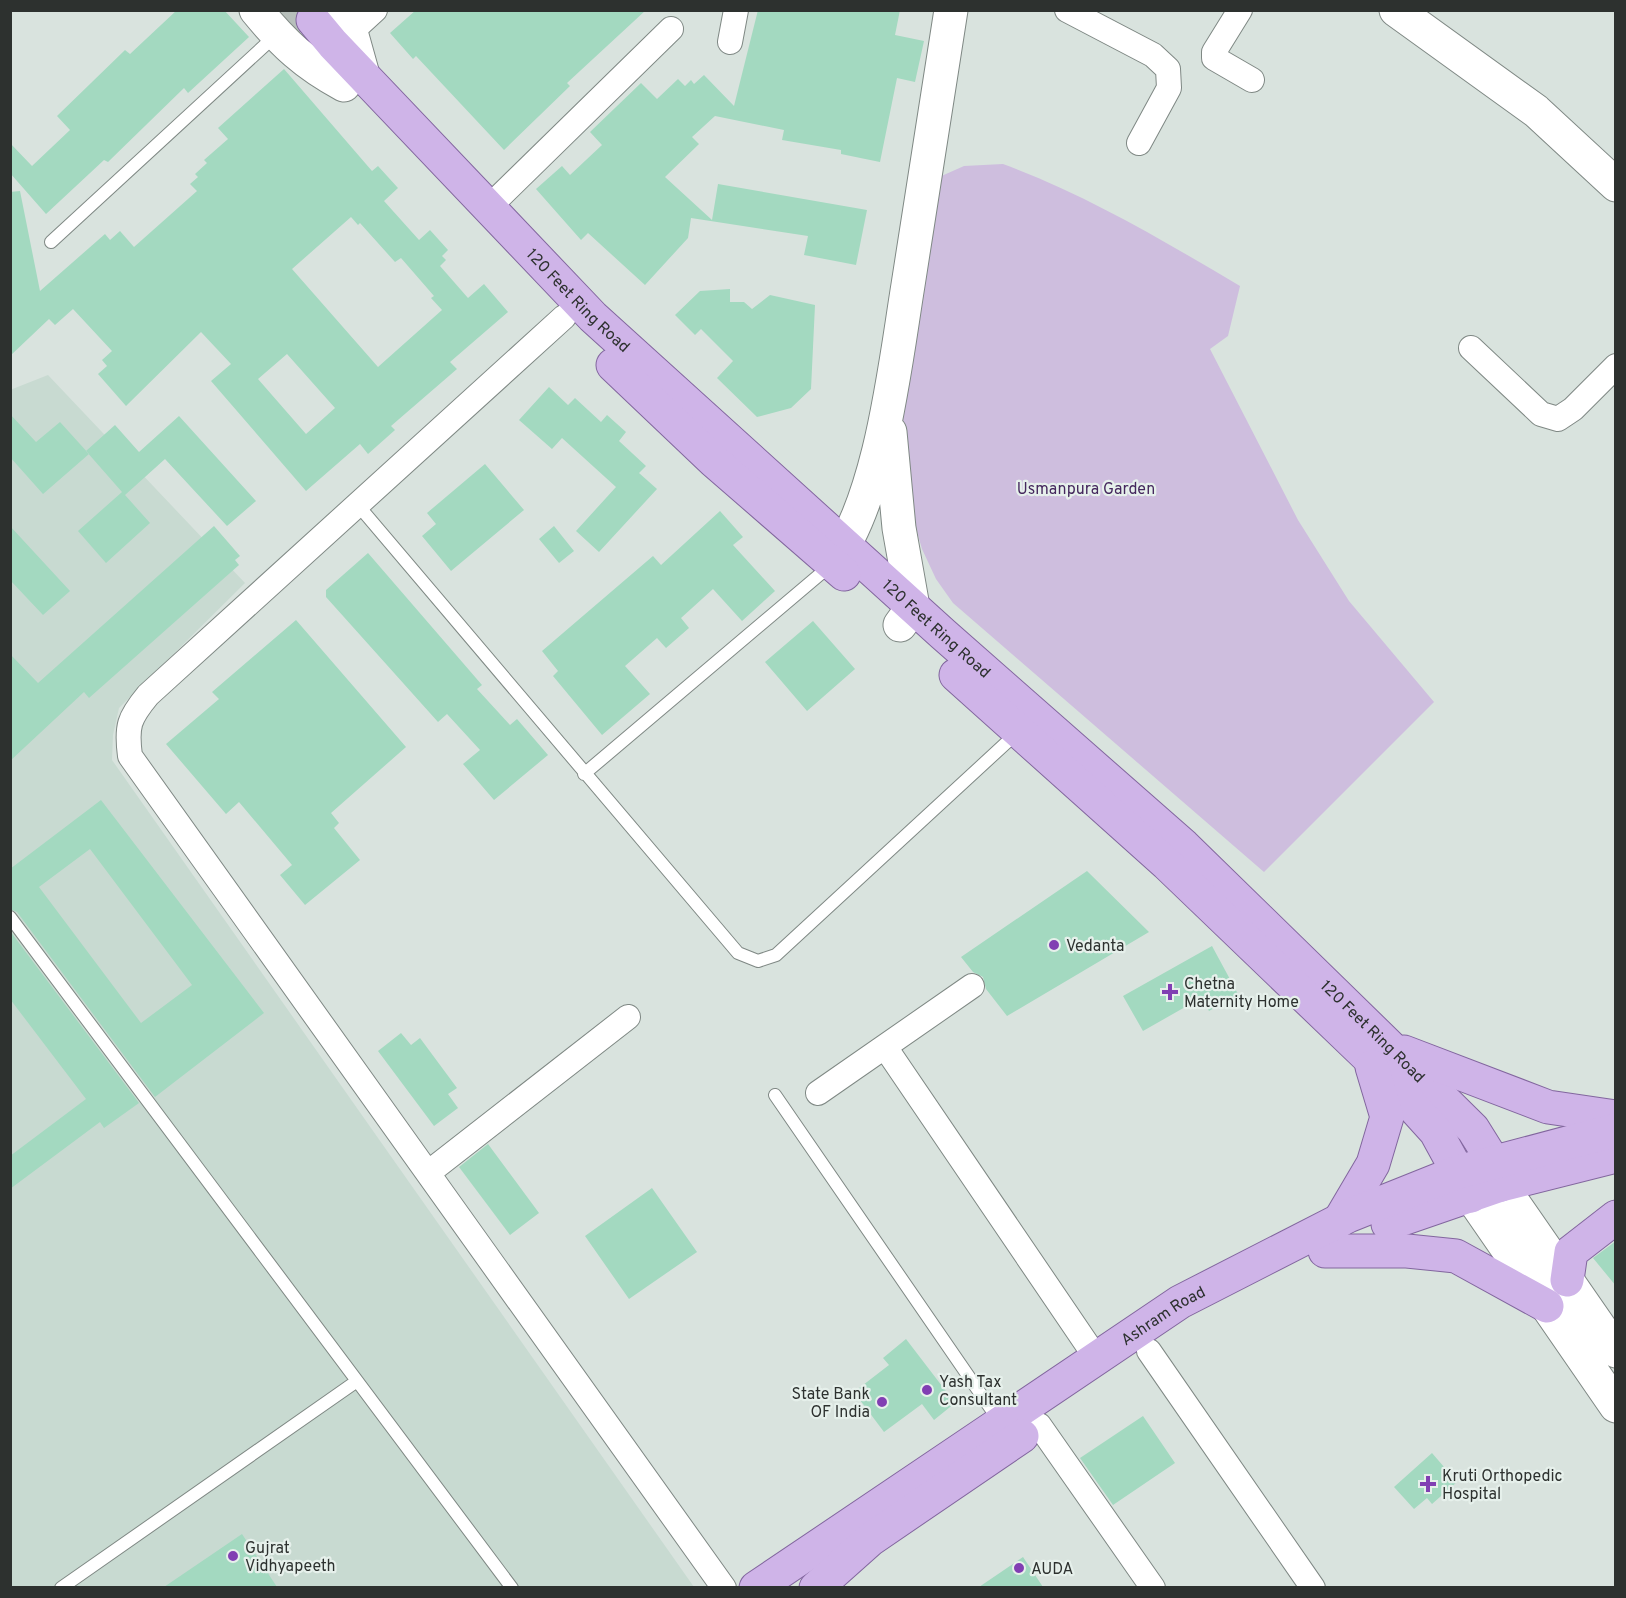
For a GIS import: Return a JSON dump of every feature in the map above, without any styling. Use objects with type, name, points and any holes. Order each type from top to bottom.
[{"type":"main road","points":[[315,21],[354,80]]},
{"type":"main road","name":"120 Feet Ring Road","points":[[354,80],[489,207],[593,317],[839,555],[907,616],[1184,846],[1379,1052],[1436,1132],[1465,1184]]},
{"type":"main road","name":"120 Feet Ring Road","points":[[354,80],[564,317],[714,460],[839,555]]},
{"type":"main road","name":"120 Feet Ring Road","points":[[907,616],[1018,731],[1379,1052],[1473,1129],[1497,1173]]},
{"type":"main road","points":[[1340,1220],[1373,1164],[1388,1117],[1379,1052],[1548,1107],[1616,1117]]},
{"type":"main road","name":"Ashram Road","points":[[756,1587],[1180,1302],[1340,1220],[1465,1184],[1616,1130]]},
{"type":"main road","name":"Ashram Road","points":[[1497,1173],[1616,1156]]},
{"type":"main road","name":"Ashram Road","points":[[816,1587],[871,1539],[1149,1351],[1191,1320],[1325,1251],[1465,1184]]},
{"type":"main road","points":[[1567,1280],[1571,1252],[1616,1217]]},
{"type":"main road","points":[[1325,1251],[1407,1251],[1456,1256],[1547,1306]]},
{"type":"street","points":[[730,42],[736,10]]},
{"type":"street","points":[[839,555],[864,498],[888,410],[951,10]]},
{"type":"street","points":[[1067,10],[1153,55],[1168,69],[1169,88],[1139,143]]},
{"type":"street","points":[[1240,10],[1214,52],[1214,58],[1252,80]]},
{"type":"street","points":[[1396,10],[1536,111],[1616,185]]},
{"type":"street","points":[[315,21],[354,80]]},
{"type":"street","points":[[489,207],[671,28]]},
{"type":"street","points":[[564,317],[148,695],[129,722],[130,756],[724,1587]]},
{"type":"street","points":[[1472,348],[1541,414],[1558,419],[1573,409],[1616,366]]},
{"type":"street","points":[[888,410],[907,616]]},
{"type":"street","points":[[818,1093],[972,986]]},
{"type":"street","points":[[428,1173],[628,1017]]},
{"type":"street","points":[[885,1047],[1097,1359]]},
{"type":"street","points":[[1497,1173],[1616,1350]]},
{"type":"street","points":[[1465,1184],[1616,1406]]},
{"type":"street","points":[[1149,1351],[1313,1587]]},
{"type":"street","points":[[1039,1425],[1153,1587]]},
{"type":"lane","points":[[51,242],[315,21]]},
{"type":"lane","points":[[357,504],[738,953],[758,961],[776,955],[1018,731]]},
{"type":"lane","points":[[584,774],[839,555]]},
{"type":"lane","points":[[10,917],[512,1587]]},
{"type":"lane","points":[[775,1095],[1001,1423]]},
{"type":"lane","points":[[61,1587],[357,1381]]},
{"type":"shaded area","points":[[48,375],[245,583],[119,708],[113,735],[112,760],[694,1587],[11,1588],[10,390]]},
{"type":"green space","name":"Usmanpura Garden","points":[[1003,164],[1095,205],[1240,286],[1228,336],[1210,349],[1298,520],[1349,601],[1434,702],[1264,872],[953,603],[936,579],[922,549],[915,525],[902,411],[937,178],[964,166]]},
{"type":"building","points":[[177,10],[224,10],[249,37],[188,93],[184,88],[108,162],[104,160],[46,214],[10,173],[10,143],[32,166],[70,130],[57,116],[125,50],[130,54]]},
{"type":"building","points":[[416,10],[646,10],[567,83],[570,86],[504,150],[416,56],[413,59],[390,33]]},
{"type":"building","points":[[758,10],[900,10],[895,35],[924,41],[915,82],[897,78],[880,162],[841,154],[841,150],[782,140],[784,130],[715,116],[692,137],[699,144],[665,177],[712,220],[718,184],[867,210],[856,265],[804,255],[808,236],[691,218],[688,238],[645,285],[588,233],[581,240],[536,189],[562,166],[570,175],[602,145],[590,132],[641,83],[657,99],[678,79],[685,86],[691,80],[694,84],[704,75],[734,106]]},
{"type":"building","points":[[284,69],[372,171],[378,166],[398,188],[384,201],[419,240],[430,230],[448,250],[442,256],[446,260],[440,266],[468,298],[484,284],[508,312],[450,362],[457,369],[391,426],[395,430],[368,454],[360,444],[306,491],[211,381],[231,364],[201,332],[126,406],[98,374],[107,366],[102,360],[112,351],[73,309],[55,325],[49,319],[10,356],[10,192],[20,191],[40,291],[105,234],[110,240],[120,231],[134,247],[197,191],[190,184],[198,177],[195,174],[207,163],[204,160],[228,139],[218,128]],"holes":[[[351,217],[358,225],[360,223],[395,262],[401,258],[434,296],[431,298],[442,310],[378,367],[292,269]],[[287,354],[335,408],[306,434],[258,379]]]},
{"type":"building","points":[[730,289],[730,302],[744,302],[752,309],[770,295],[815,305],[811,389],[791,408],[757,417],[717,378],[733,361],[701,329],[695,335],[675,315],[700,291]]},
{"type":"building","points":[[549,387],[568,405],[575,398],[601,422],[607,415],[626,432],[619,441],[646,466],[639,473],[657,489],[599,552],[576,531],[616,487],[562,438],[552,449],[519,420]]},
{"type":"building","points":[[10,414],[36,442],[60,422],[89,454],[43,494],[10,457]]},
{"type":"building","points":[[179,416],[256,501],[227,526],[165,459],[125,495],[150,523],[106,563],[78,531],[122,492],[86,451],[115,425],[139,452]]},
{"type":"building","points":[[485,464],[524,510],[451,571],[422,536],[436,524],[427,513]]},
{"type":"building","points":[[720,511],[743,537],[733,545],[775,591],[742,621],[713,589],[681,618],[689,628],[666,648],[657,638],[625,666],[650,694],[602,735],[553,676],[558,671],[542,651],[653,556],[661,565]]},
{"type":"building","points":[[10,526],[70,591],[43,615],[10,580]]},
{"type":"building","points":[[214,526],[240,556],[235,560],[239,565],[89,698],[84,692],[10,761],[10,654],[38,683]]},
{"type":"building","points":[[554,526],[574,551],[559,563],[539,539]]},
{"type":"building","points":[[368,553],[482,685],[477,689],[510,725],[517,719],[548,755],[494,800],[463,764],[480,750],[447,714],[438,722],[326,597],[326,590]]},
{"type":"building","points":[[296,620],[406,747],[331,813],[339,823],[334,828],[360,860],[305,905],[280,875],[292,865],[239,802],[226,814],[166,744],[219,699],[212,692]]},
{"type":"building","points":[[813,621],[855,669],[807,711],[765,662]]},
{"type":"building","points":[[101,800],[264,1013],[155,1097],[17,912],[10,909],[10,869]],"holes":[[[90,849],[192,985],[141,1023],[39,887]]]},
{"type":"building","name":"Vedanta","points":[[1087,871],[1149,932],[1007,1016],[986,989],[983,977],[973,972],[961,957]]},
{"type":"building","points":[[10,931],[139,1103],[104,1128],[100,1122],[10,1189],[10,1156],[86,1099],[10,999]]},
{"type":"building","points":[[1212,946],[1238,994],[1209,1011],[1201,998],[1143,1031],[1123,996]]},
{"type":"building","points":[[401,1033],[411,1045],[420,1038],[457,1088],[448,1094],[458,1108],[434,1126],[378,1051]]},
{"type":"building","points":[[488,1144],[539,1213],[510,1235],[459,1167]]},
{"type":"building","points":[[652,1188],[697,1252],[629,1299],[585,1236]]},
{"type":"building","points":[[1616,1241],[1616,1286],[1593,1258]]},
{"type":"building","points":[[906,1339],[955,1403],[934,1420],[922,1404],[884,1432],[854,1392],[889,1365],[883,1358]]},
{"type":"building","points":[[1143,1416],[1175,1463],[1113,1505],[1080,1458]]},
{"type":"building","points":[[1432,1453],[1457,1482],[1432,1504],[1427,1498],[1414,1509],[1394,1487]]},
{"type":"building","name":"Gujrat Vidhyapeeth","points":[[242,1534],[277,1587],[164,1587]]},
{"type":"building","name":"AUDA","points":[[1023,1557],[1043,1587],[979,1587]]},
{"type":"tunnel","points":[[281,10],[299,33]]},
{"type":"place","name":"Vedanta","points":[[1054,945]]},
{"type":"place","name":"Chetna Maternity Home","points":[[1170,992]]},
{"type":"place","name":"Yash Tax Consultant","points":[[927,1390]]},
{"type":"place","name":"State Bank OF India","points":[[882,1402]]},
{"type":"place","name":"Kruti Orthopedic Hospital","points":[[1428,1484]]},
{"type":"place","name":"Gujrat Vidhyapeeth","points":[[233,1556]]},
{"type":"place","name":"AUDA","points":[[1019,1568]]}]
